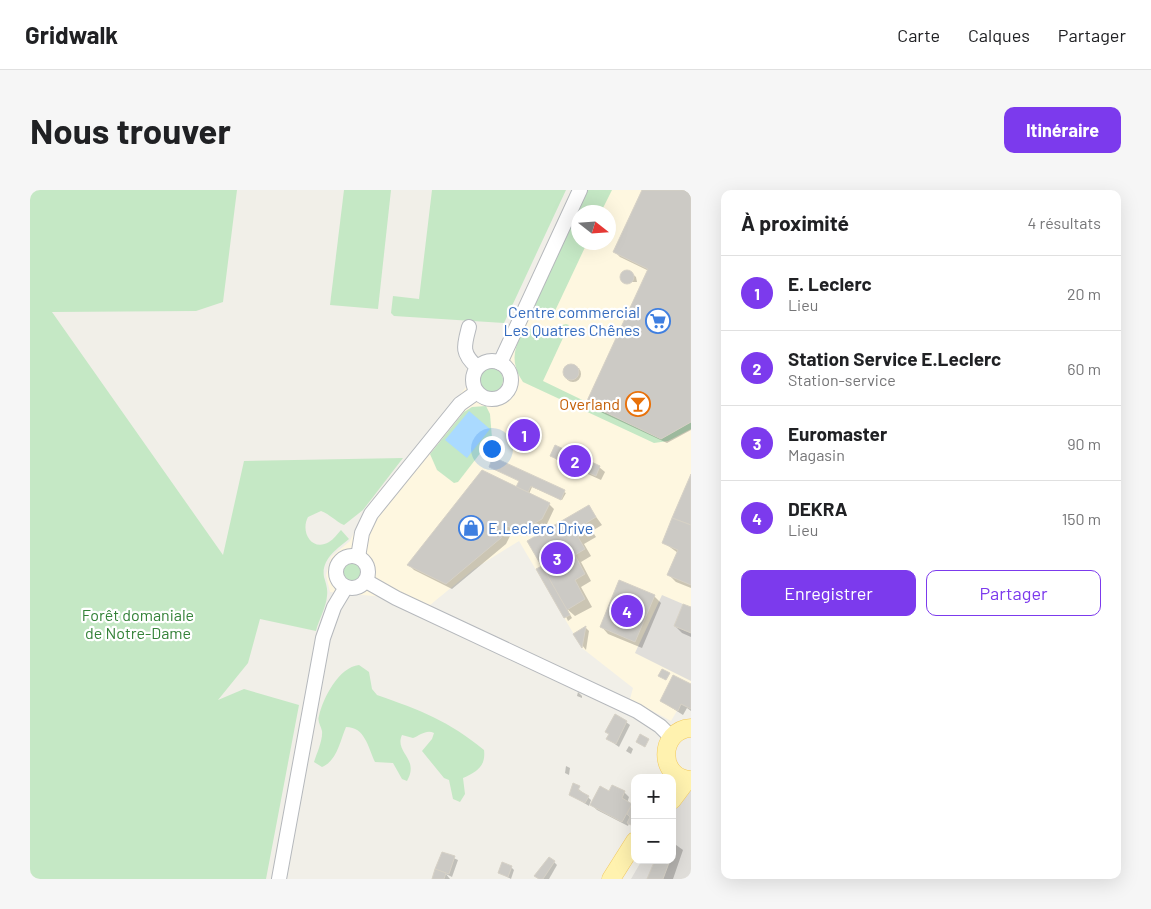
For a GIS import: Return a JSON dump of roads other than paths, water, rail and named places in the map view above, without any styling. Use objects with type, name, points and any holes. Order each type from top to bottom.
[{"type":"main road","points":[[676,790],[681,778],[669,767],[665,752],[671,737],[678,732],[691,728]]},
{"type":"main road","points":[[611,879],[631,847]]},
{"type":"main road","points":[[622,879],[632,864]]},
{"type":"street","points":[[500,363],[580,190]]},
{"type":"street","points":[[469,326],[464,350],[466,357],[477,367]]},
{"type":"street","points":[[488,361],[500,363],[508,369],[511,379],[505,394],[494,399],[488,399],[477,392],[472,380],[477,367],[488,361]]},
{"type":"street","points":[[358,557],[362,533],[379,503],[460,404],[477,392]]},
{"type":"street","points":[[352,556],[358,557],[368,567],[366,581],[359,586],[346,587],[338,579],[337,569],[342,559],[352,556]]},
{"type":"street","points":[[366,581],[396,598],[637,711],[660,726],[671,737]]},
{"type":"street","points":[[279,879],[323,638],[334,607],[346,587]]},
{"type":"water","points":[[469,411],[490,429],[467,458],[445,440]]},
{"type":"place","name":"Centre commercial Les Quatres Chênes","points":[[658,321]]},
{"type":"place","name":"Overland","points":[[638,404]]},
{"type":"place","name":"E. Leclerc","points":[[524,435]]},
{"type":"place","name":"Station Service E.Leclerc","points":[[575,461]]},
{"type":"place","name":"E.Leclerc Drive","points":[[471,528]]},
{"type":"place","name":"Euromaster","points":[[557,558]]},
{"type":"place","name":"DEKRA","points":[[627,611]]},
{"type":"park label","name":"Forêt domaniale de Notre-Dame","points":[[138,624]]}]
